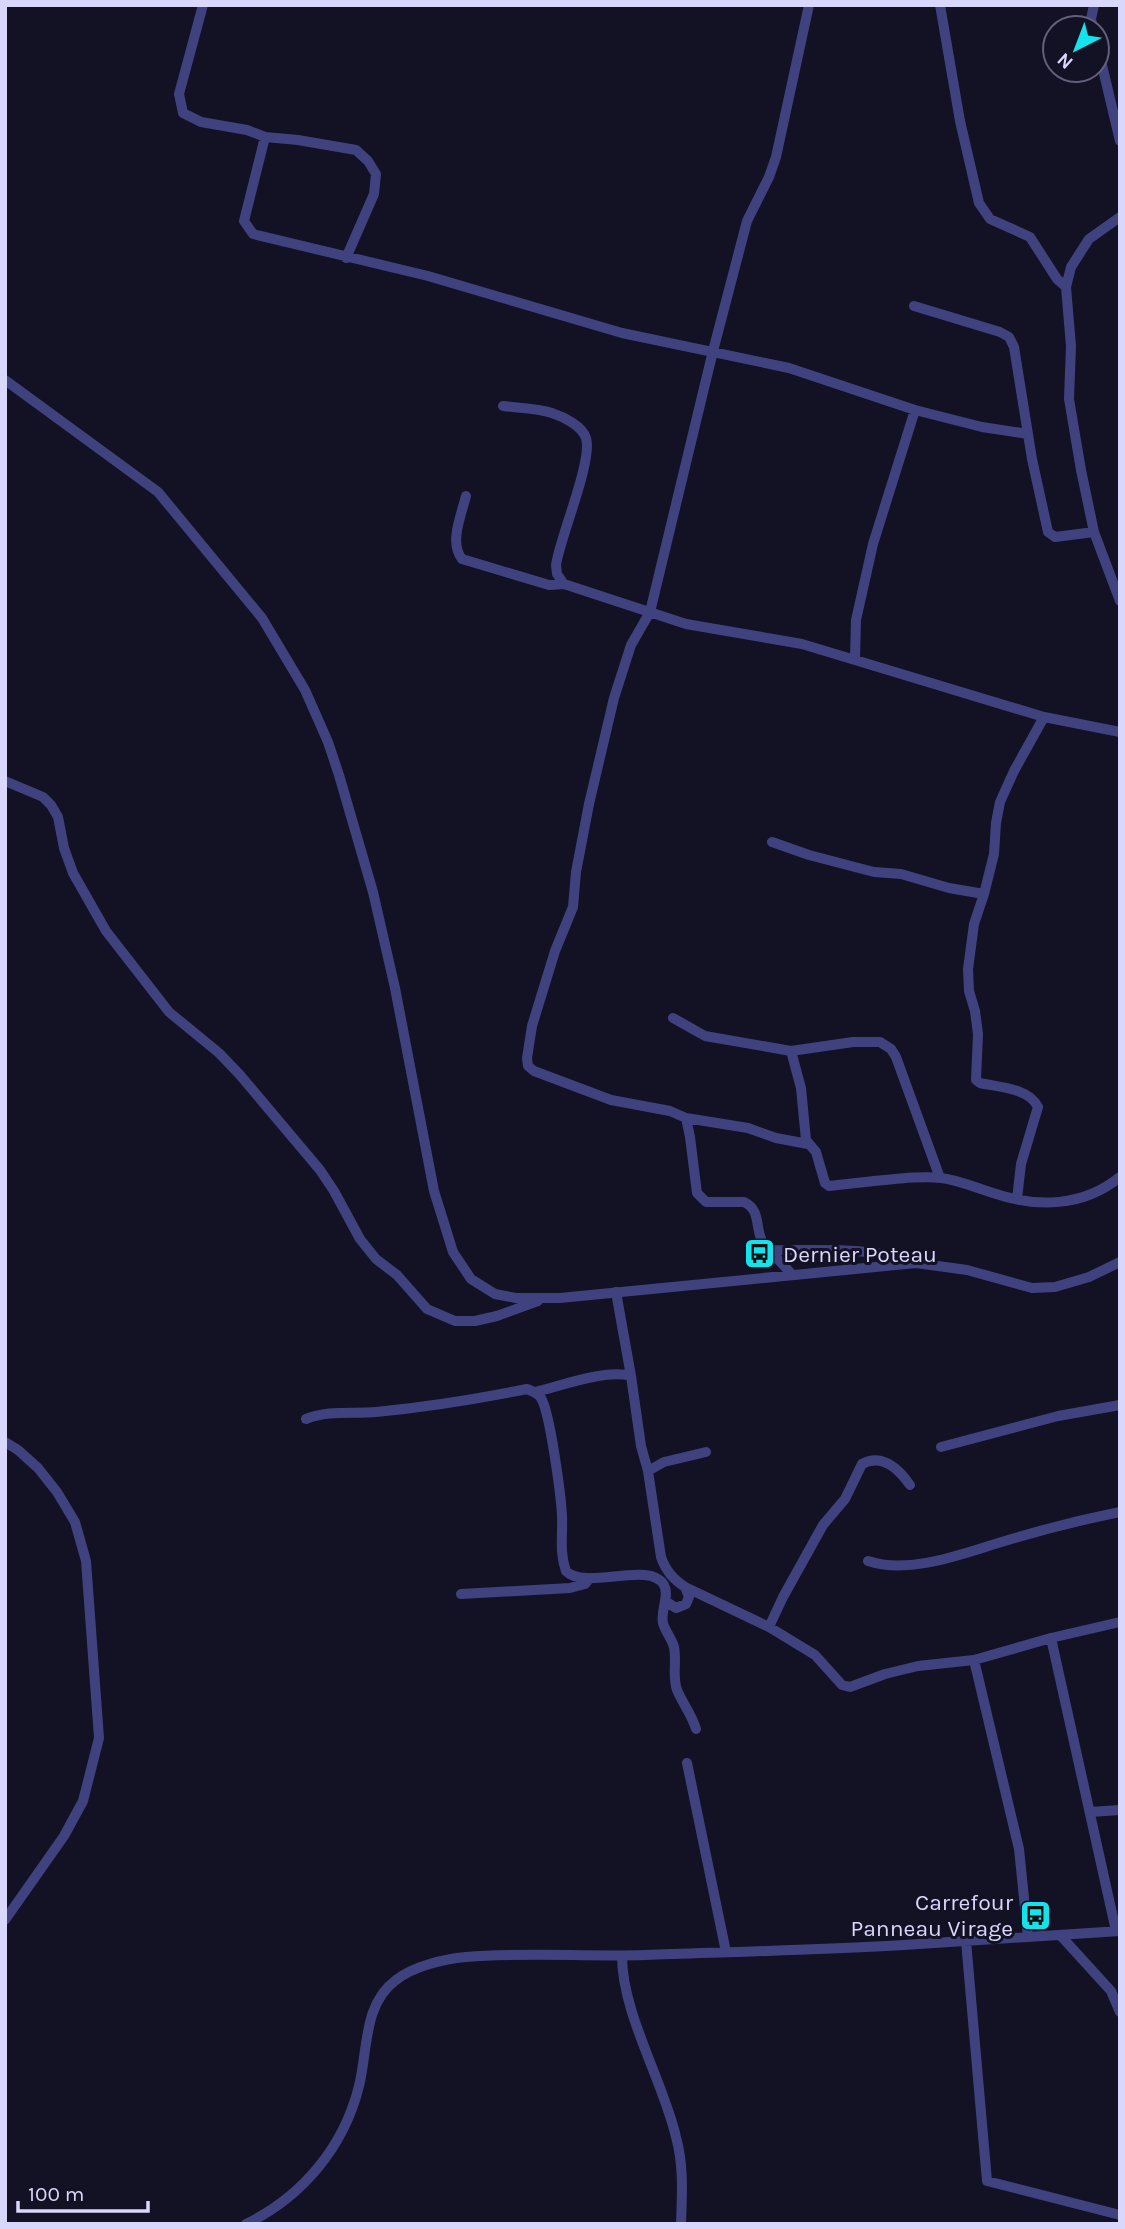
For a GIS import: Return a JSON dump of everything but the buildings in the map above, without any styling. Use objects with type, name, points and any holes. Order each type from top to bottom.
[{"type":"street","points":[[203,5],[178,94],[183,113],[201,122],[247,130],[265,137],[356,150],[376,174],[374,194],[346,258]]},
{"type":"street","points":[[809,5],[776,157],[747,221],[650,612],[631,645],[614,698],[589,804],[576,872],[573,907],[555,951],[532,1026],[528,1066],[534,1071],[611,1100],[670,1111],[686,1118],[748,1128],[776,1138],[808,1144],[816,1152],[825,1183],[829,1186],[940,1178],[1040,1204],[1075,1201],[1110,1185],[1120,1177]]},
{"type":"street","points":[[940,5],[960,121],[979,203],[990,219],[1030,237],[1057,279],[1066,287]]},
{"type":"street","points":[[1106,84],[1120,141]]},
{"type":"street","points":[[265,137],[245,214],[245,226],[253,234],[428,276],[622,333],[789,368],[915,410],[982,427],[1028,435]]},
{"type":"street","points":[[1120,217],[1089,239],[1071,267],[1066,287],[1071,346],[1069,399],[1094,532],[1120,601]]},
{"type":"street","points":[[914,306],[1009,337],[1014,347],[1028,435],[1048,532],[1055,537],[1062,537],[1094,532]]},
{"type":"street","points":[[5,380],[159,492],[262,618],[298,678],[328,742],[373,892],[395,988],[434,1191],[453,1252],[471,1279],[495,1294],[516,1298],[560,1298],[916,1263],[967,1270],[1032,1288],[1055,1287],[1089,1277],[1120,1262]]},
{"type":"street","points":[[503,406],[550,412],[573,423],[585,436],[586,448],[579,484],[557,554],[557,574],[564,584]]},
{"type":"street","points":[[855,659],[856,620],[873,544],[915,410]]},
{"type":"street","points":[[466,496],[455,542],[456,552],[462,559],[550,584],[564,584],[686,624],[802,644],[1044,717],[1120,732]]},
{"type":"street","points":[[1017,1199],[1021,1164],[1038,1107],[1034,1099],[1026,1094],[976,1080],[978,1034],[969,991],[968,969],[974,924],[994,854],[1000,803],[1014,771],[1044,717]]},
{"type":"street","points":[[5,781],[43,797],[51,805],[58,817],[64,848],[74,873],[106,931],[169,1012],[219,1053],[273,1113],[320,1170],[360,1239],[376,1259],[397,1275],[428,1309],[455,1321],[475,1321],[497,1316],[547,1297]]},
{"type":"street","points":[[772,842],[874,872],[901,874],[949,888],[984,894]]},
{"type":"street","points":[[673,1018],[705,1036],[791,1051],[853,1042],[880,1042],[891,1049],[896,1057],[940,1178]]},
{"type":"street","points":[[791,1051],[801,1088],[808,1144]]},
{"type":"street","points":[[686,1118],[697,1193],[706,1202],[744,1202],[750,1205],[757,1218],[761,1240],[792,1275]]},
{"type":"street","points":[[769,1250],[867,1253],[901,1257],[916,1263]]},
{"type":"street","points":[[616,1292],[661,1557],[669,1583],[662,1619],[674,1645],[674,1678],[678,1693],[693,1717],[696,1729]]},
{"type":"street","points":[[536,1392],[589,1379],[625,1374],[631,1376]]},
{"type":"street","points":[[306,1419],[317,1414],[386,1411],[466,1401],[527,1389],[536,1392],[546,1410],[552,1440],[562,1517],[563,1564],[571,1576],[647,1576],[685,1587],[769,1627],[815,1655],[842,1685],[850,1687],[918,1666],[974,1660],[1120,1622]]},
{"type":"street","points":[[941,1447],[1058,1416],[1120,1405]]},
{"type":"street","points":[[5,1443],[18,1450],[38,1468],[57,1492],[75,1522],[86,1561],[99,1738],[83,1801],[64,1836],[5,1920]]},
{"type":"street","points":[[648,1471],[664,1462],[706,1452]]},
{"type":"street","points":[[769,1627],[823,1525],[845,1499],[862,1464],[872,1460],[885,1462],[903,1474],[910,1485]]},
{"type":"street","points":[[869,1561],[881,1566],[920,1565],[1120,1512]]},
{"type":"street","points":[[461,1594],[570,1588],[585,1584],[590,1578]]},
{"type":"street","points":[[665,1601],[676,1608],[683,1606],[689,1597],[685,1587]]},
{"type":"street","points":[[246,2224],[260,2217],[314,2174],[333,2149],[351,2113],[374,2007],[384,1991],[397,1979],[418,1968],[465,1957],[726,1952],[1118,1931],[1051,1638]]},
{"type":"street","points":[[974,1660],[1019,1849],[1028,1937]]},
{"type":"street","points":[[687,1763],[726,1952]]},
{"type":"street","points":[[1090,1812],[1120,1810]]},
{"type":"street","points":[[1107,1889],[1120,1888]]},
{"type":"street","points":[[1060,1935],[1111,1991],[1120,2012]]},
{"type":"street","points":[[966,1941],[987,2181],[1120,2215]]},
{"type":"street","points":[[622,1956],[622,1969],[637,2027],[676,2137],[683,2174],[681,2224]]},
{"type":"place","name":"Dernier Poteau","points":[[760,1254]]},
{"type":"place","name":"Carrefour Panneau Virage","points":[[1036,1915]]}]
